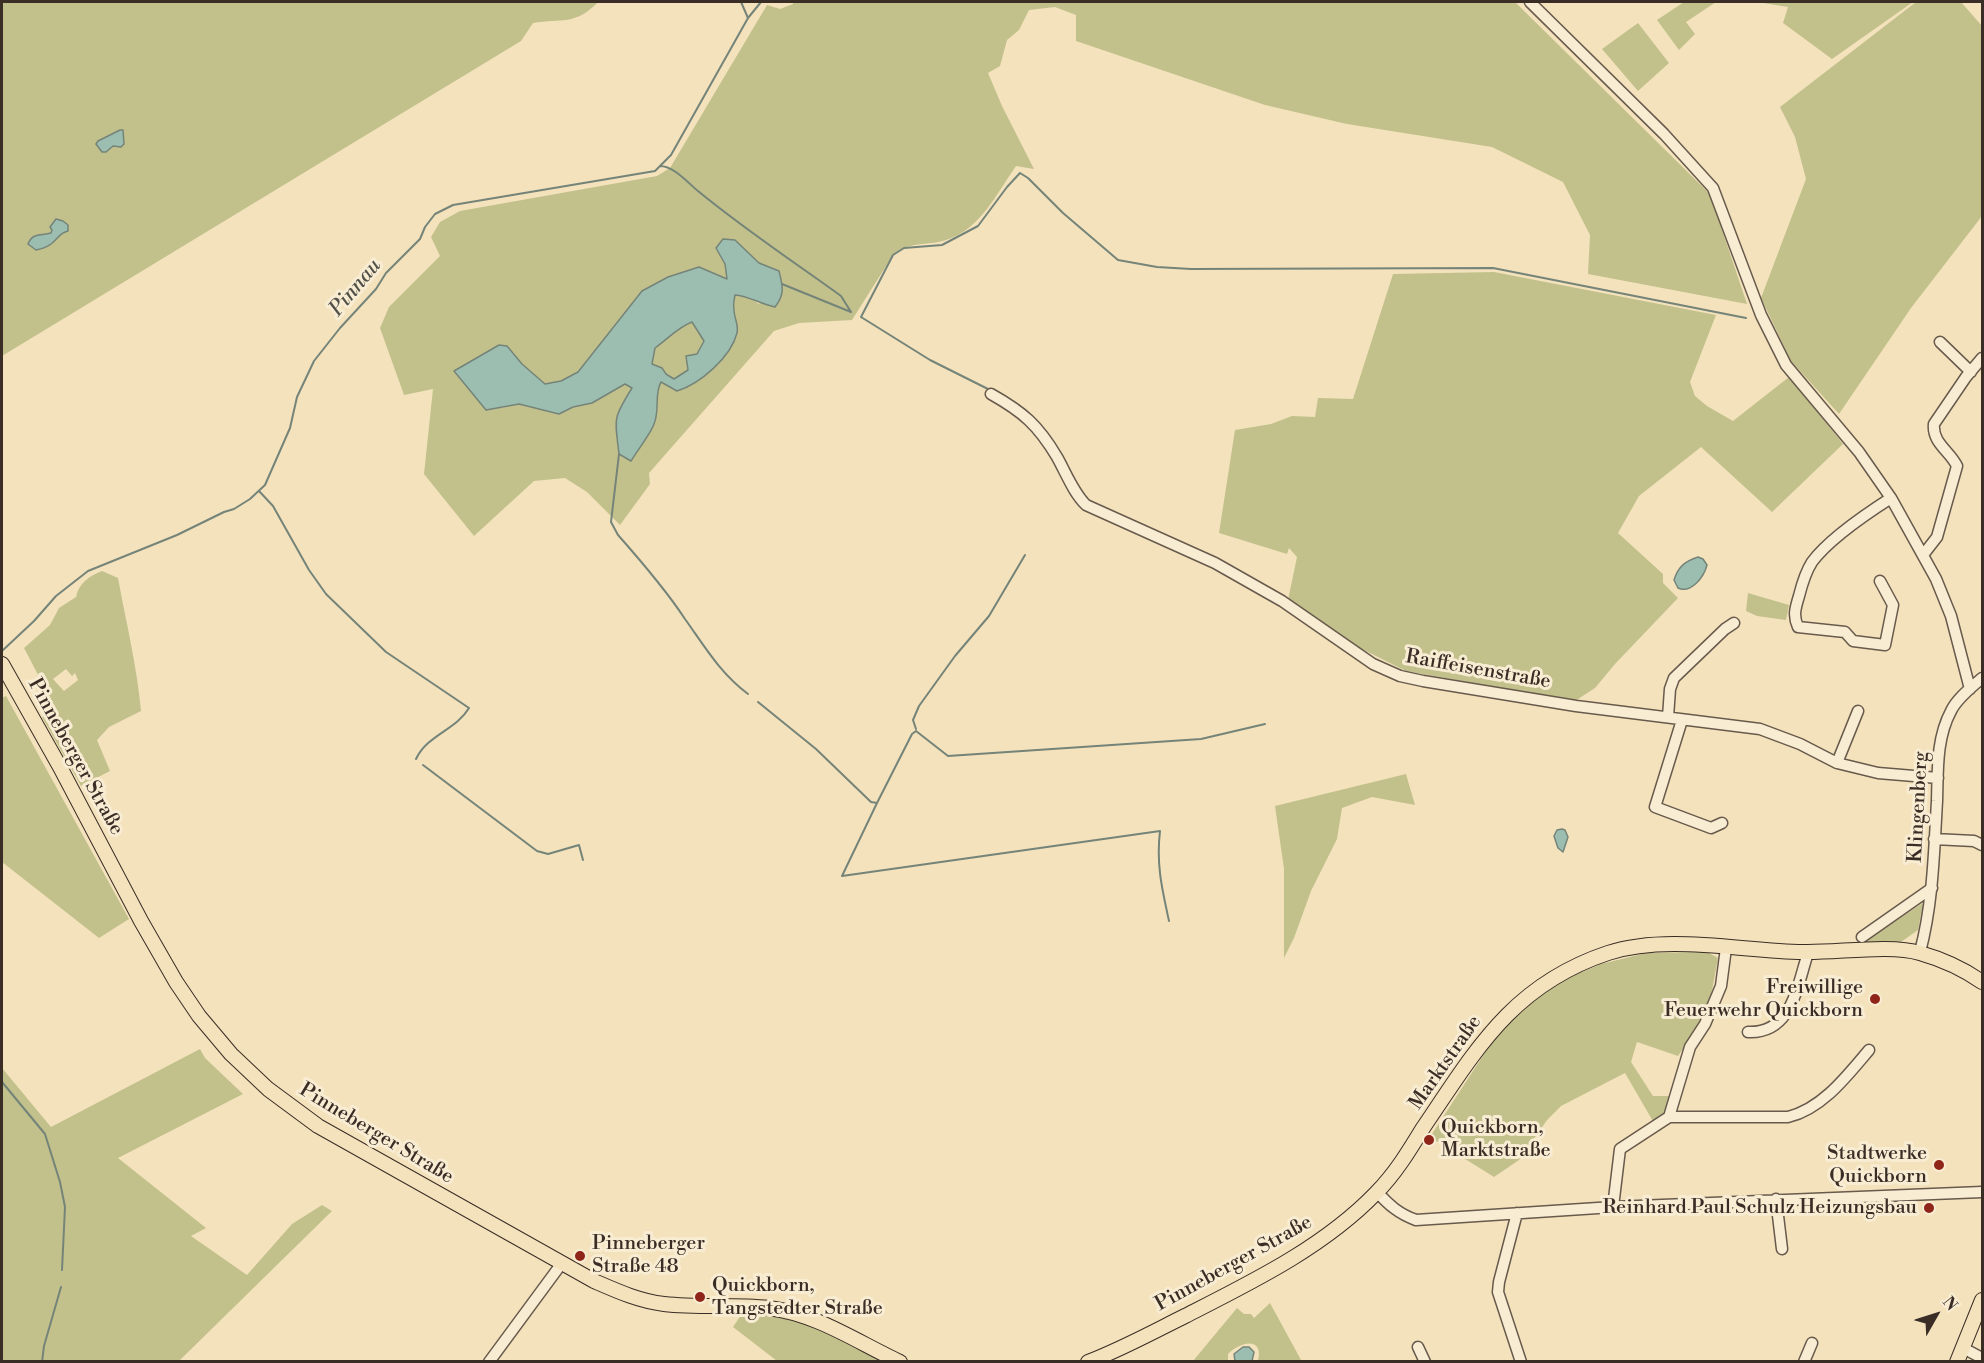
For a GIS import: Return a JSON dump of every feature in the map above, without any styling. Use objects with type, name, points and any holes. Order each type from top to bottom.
[{"type":"main road","name":"Pinneberger Straße","points":[[2,664],[170,972],[199,1016],[222,1044],[268,1089],[318,1126],[594,1281],[629,1296],[662,1304],[770,1308],[803,1316],[836,1329],[900,1362]]},
{"type":"main road","name":"Marktstraße","points":[[1377,1192],[1397,1168],[1478,1047],[1509,1012],[1541,985],[1570,968],[1608,953],[1628,948],[1678,944],[1808,952],[1888,950],[1920,952],[1967,972],[1983,982]]},
{"type":"main road","name":"Pinneberger Straße","points":[[1089,1362],[1206,1305],[1295,1256],[1353,1215],[1377,1192]]},
{"type":"main road","points":[[1958,1362],[1983,1300]]},
{"type":"street","points":[[1530,2],[1664,134],[1713,188],[1761,315],[1786,365],[1859,452],[1891,498],[1936,579],[1952,616],[1970,689]]},
{"type":"street","points":[[1940,342],[1971,372]]},
{"type":"street","points":[[1923,555],[1937,537],[1957,466],[1936,439],[1934,424],[1983,358]]},
{"type":"street","name":"Raiffeisenstraße","points":[[991,394],[1034,423],[1056,455],[1079,497],[1086,504],[1215,562],[1282,601],[1373,664],[1400,676],[1576,706],[1760,729],[1800,744],[1837,763],[1878,773],[1938,778]]},
{"type":"street","points":[[1880,581],[1893,604],[1885,645],[1853,640],[1845,632],[1797,627],[1793,617],[1803,577],[1812,562],[1856,522],[1891,498]]},
{"type":"street","points":[[1668,717],[1670,689],[1674,678],[1734,623]]},
{"type":"street","name":"Klingenberg","points":[[1920,952],[1926,931],[1932,888],[1938,758],[1942,732],[1952,709],[1983,678]]},
{"type":"street","points":[[1837,763],[1858,711]]},
{"type":"street","points":[[1682,720],[1655,807],[1711,828],[1722,823]]},
{"type":"street","points":[[1934,839],[1974,841],[1983,845]]},
{"type":"street","points":[[1862,937],[1932,888]]},
{"type":"street","points":[[1669,1117],[1690,1047],[1705,1024],[1721,986],[1726,948]]},
{"type":"street","points":[[1748,1032],[1761,1032],[1778,1024],[1785,1017],[1808,952]]},
{"type":"street","points":[[1613,1207],[1620,1149],[1669,1117],[1788,1117],[1800,1114],[1815,1106],[1869,1050]]},
{"type":"street","points":[[1377,1192],[1393,1208],[1416,1220],[1613,1207],[1983,1192]]},
{"type":"street","points":[[1776,1199],[1782,1249]]},
{"type":"street","points":[[1517,1212],[1498,1292],[1521,1362]]},
{"type":"street","points":[[489,1362],[562,1263]]},
{"type":"street","points":[[1804,1362],[1812,1343]]},
{"type":"street","points":[[1418,1347],[1425,1362]]},
{"type":"street","points":[[1963,1348],[1983,1358]]},
{"type":"shaded area","points":[[2,2],[598,2],[590,10],[575,18],[533,23],[521,41],[2,356]]},
{"type":"shaded area","points":[[793,2],[1515,2],[1710,194],[1747,304],[1588,274],[1590,235],[1563,182],[1492,147],[1347,124],[1265,105],[1076,41],[1076,15],[1055,7],[1029,10],[1019,30],[1007,40],[1000,66],[988,73],[1034,169],[1016,166],[987,209],[969,228],[958,235],[939,242],[905,248],[893,255],[852,320],[799,323],[774,331],[649,473],[650,484],[620,525],[587,492],[565,478],[534,481],[474,536],[424,474],[433,389],[404,395],[380,328],[389,307],[440,256],[431,237],[440,222],[460,211],[657,176],[670,168],[767,5],[780,9]],"holes":[[[735,240],[759,263],[779,271],[759,304],[747,296],[735,295],[734,308],[738,332],[677,391],[661,381],[653,425],[639,442],[619,454],[616,433],[618,413],[632,388],[625,384],[592,403],[573,407],[559,414],[519,404],[501,408],[473,393],[454,371],[499,345],[507,346],[522,364],[545,384],[561,381],[578,372],[642,291],[728,279],[725,264],[716,248]]]},
{"type":"shaded area","points":[[1684,2],[1716,2],[1686,22],[1695,34],[1679,50],[1657,20]]},
{"type":"shaded area","points":[[1757,2],[1913,2],[1832,59],[1783,23],[1788,7]]},
{"type":"shaded area","points":[[1916,2],[1961,2],[1982,26],[1982,216],[1911,308],[1839,414],[1791,361],[1761,298],[1806,179],[1795,137],[1780,107]]},
{"type":"shaded area","points":[[1638,23],[1669,63],[1638,91],[1602,49]]},
{"type":"shaded area","points":[[123,130],[124,144],[121,147],[113,146],[106,152],[102,152],[96,144],[98,141]]},
{"type":"shaded area","points":[[56,219],[68,225],[68,231],[49,245],[36,250],[28,244],[35,236],[51,233],[50,227]]},
{"type":"shaded area","points":[[723,239],[735,240],[759,263],[779,271],[782,294],[775,307],[735,295],[737,330],[734,342],[705,376],[686,387],[677,391],[661,382],[654,424],[631,461],[619,454],[617,433],[618,413],[632,388],[625,384],[592,403],[573,407],[559,414],[519,404],[486,410],[454,371],[499,345],[507,346],[522,364],[545,384],[561,381],[578,372],[642,291],[668,277],[699,267],[727,279],[725,264],[716,248]],"holes":[[[692,322],[704,341],[697,354],[686,356],[688,370],[674,379],[662,368],[652,364],[655,348],[687,324]]]},
{"type":"shaded area","points":[[1494,272],[1716,315],[1690,382],[1695,396],[1733,421],[1789,377],[1843,444],[1772,512],[1701,447],[1639,496],[1618,533],[1663,574],[1663,583],[1678,598],[1595,688],[1575,701],[1406,671],[1354,645],[1288,600],[1297,557],[1289,548],[1287,554],[1219,533],[1235,430],[1271,424],[1292,416],[1315,417],[1318,398],[1353,399],[1393,274]]},
{"type":"shaded area","points":[[692,321],[704,341],[689,370],[674,379],[652,364],[655,348]]},
{"type":"shaded area","points":[[1698,557],[1703,559],[1707,565],[1703,574],[1692,587],[1678,588],[1674,580],[1678,571],[1689,560]]},
{"type":"shaded area","points":[[102,571],[118,578],[141,711],[109,727],[97,740],[110,771],[81,786],[42,717],[57,711],[24,648],[50,625],[59,608],[76,597],[85,581]],"holes":[[[66,669],[72,676],[75,673],[78,680],[64,691],[53,679]]]},
{"type":"shaded area","points":[[1748,593],[1789,605],[1786,620],[1757,616],[1746,611]]},
{"type":"shaded area","points":[[6,696],[129,919],[99,938],[2,862],[2,698]]},
{"type":"shaded area","points":[[1406,774],[1415,805],[1372,797],[1342,808],[1337,839],[1311,891],[1284,958],[1284,869],[1275,806]]},
{"type":"shaded area","points":[[1562,829],[1568,837],[1563,852],[1558,848],[1554,836],[1557,830]]},
{"type":"shaded area","points":[[1923,903],[1918,930],[1901,942],[1864,942]]},
{"type":"shaded area","points":[[1707,952],[1718,958],[1708,1012],[1678,1056],[1637,1042],[1631,1062],[1653,1096],[1671,1096],[1665,1114],[1654,1123],[1625,1073],[1561,1106],[1547,1120],[1519,1160],[1494,1177],[1430,1137],[1499,1031],[1529,1000],[1561,981],[1601,964],[1646,953]]},
{"type":"shaded area","points":[[200,1049],[205,1058],[243,1094],[118,1158],[206,1228],[191,1236],[247,1275],[292,1224],[322,1205],[332,1211],[179,1361],[2,1361],[2,1068],[51,1127]]},
{"type":"shaded area","points":[[1270,1303],[1301,1360],[1258,1361],[1258,1348],[1244,1344],[1228,1354],[1228,1361],[1193,1361],[1237,1308],[1244,1314],[1251,1314],[1254,1318]]},
{"type":"shaded area","points":[[743,1312],[789,1317],[893,1361],[777,1361],[733,1327]]},
{"type":"shaded area","points":[[1243,1347],[1249,1347],[1254,1352],[1252,1361],[1235,1361],[1234,1354]]},
{"type":"waterway","points":[[741,2],[748,18]]},
{"type":"waterway","name":"Pinnau","points":[[2,651],[34,621],[56,596],[88,571],[234,509],[250,499],[265,485],[290,428],[297,397],[314,361],[340,328],[376,289],[386,273],[420,239],[425,227],[435,214],[453,205],[655,171],[671,155],[748,18],[761,2]]},
{"type":"waterway","points":[[660,166],[676,172],[733,219],[841,296],[851,312]]},
{"type":"waterway","points":[[990,390],[930,360],[861,317],[893,255],[904,248],[942,245],[978,226],[1020,173],[1118,260],[1157,267],[1191,269],[1493,268],[1746,318]]},
{"type":"waterway","points":[[782,284],[851,312]]},
{"type":"waterway","points":[[1017,404],[1026,411]]},
{"type":"waterway","points":[[619,454],[611,522],[618,535],[662,587],[714,659],[748,694]]},
{"type":"waterway","points":[[259,491],[273,506],[309,570],[326,594],[386,652],[469,708],[457,722],[427,744],[416,759]]},
{"type":"waterway","points":[[916,729],[913,720],[919,706],[955,656],[989,616],[1025,555]]},
{"type":"waterway","points":[[758,702],[816,749],[871,802],[877,803],[842,876],[1160,831],[1159,866],[1169,921]]},
{"type":"waterway","points":[[877,803],[912,734],[916,731],[948,756],[1201,739],[1265,724]]},
{"type":"waterway","points":[[423,765],[537,851],[548,854],[579,845],[583,860]]},
{"type":"waterway","points":[[2,1082],[45,1134],[65,1207],[62,1270]]},
{"type":"waterway","points":[[42,1362],[44,1346],[61,1287]]},
{"type":"place","name":"Freiwillige Feuerwehr Quickborn","points":[[1875,999]]},
{"type":"place","name":"Quickborn, Marktstraße","points":[[1429,1140]]},
{"type":"place","name":"Stadtwerke Quickborn","points":[[1939,1165]]},
{"type":"place","name":"Reinhard Paul Schulz Heizungsbau","points":[[1929,1208]]},
{"type":"place","name":"Pinneberger Straße 48","points":[[580,1256]]},
{"type":"place","name":"Quickborn, Tangstedter Straße","points":[[700,1297]]}]
